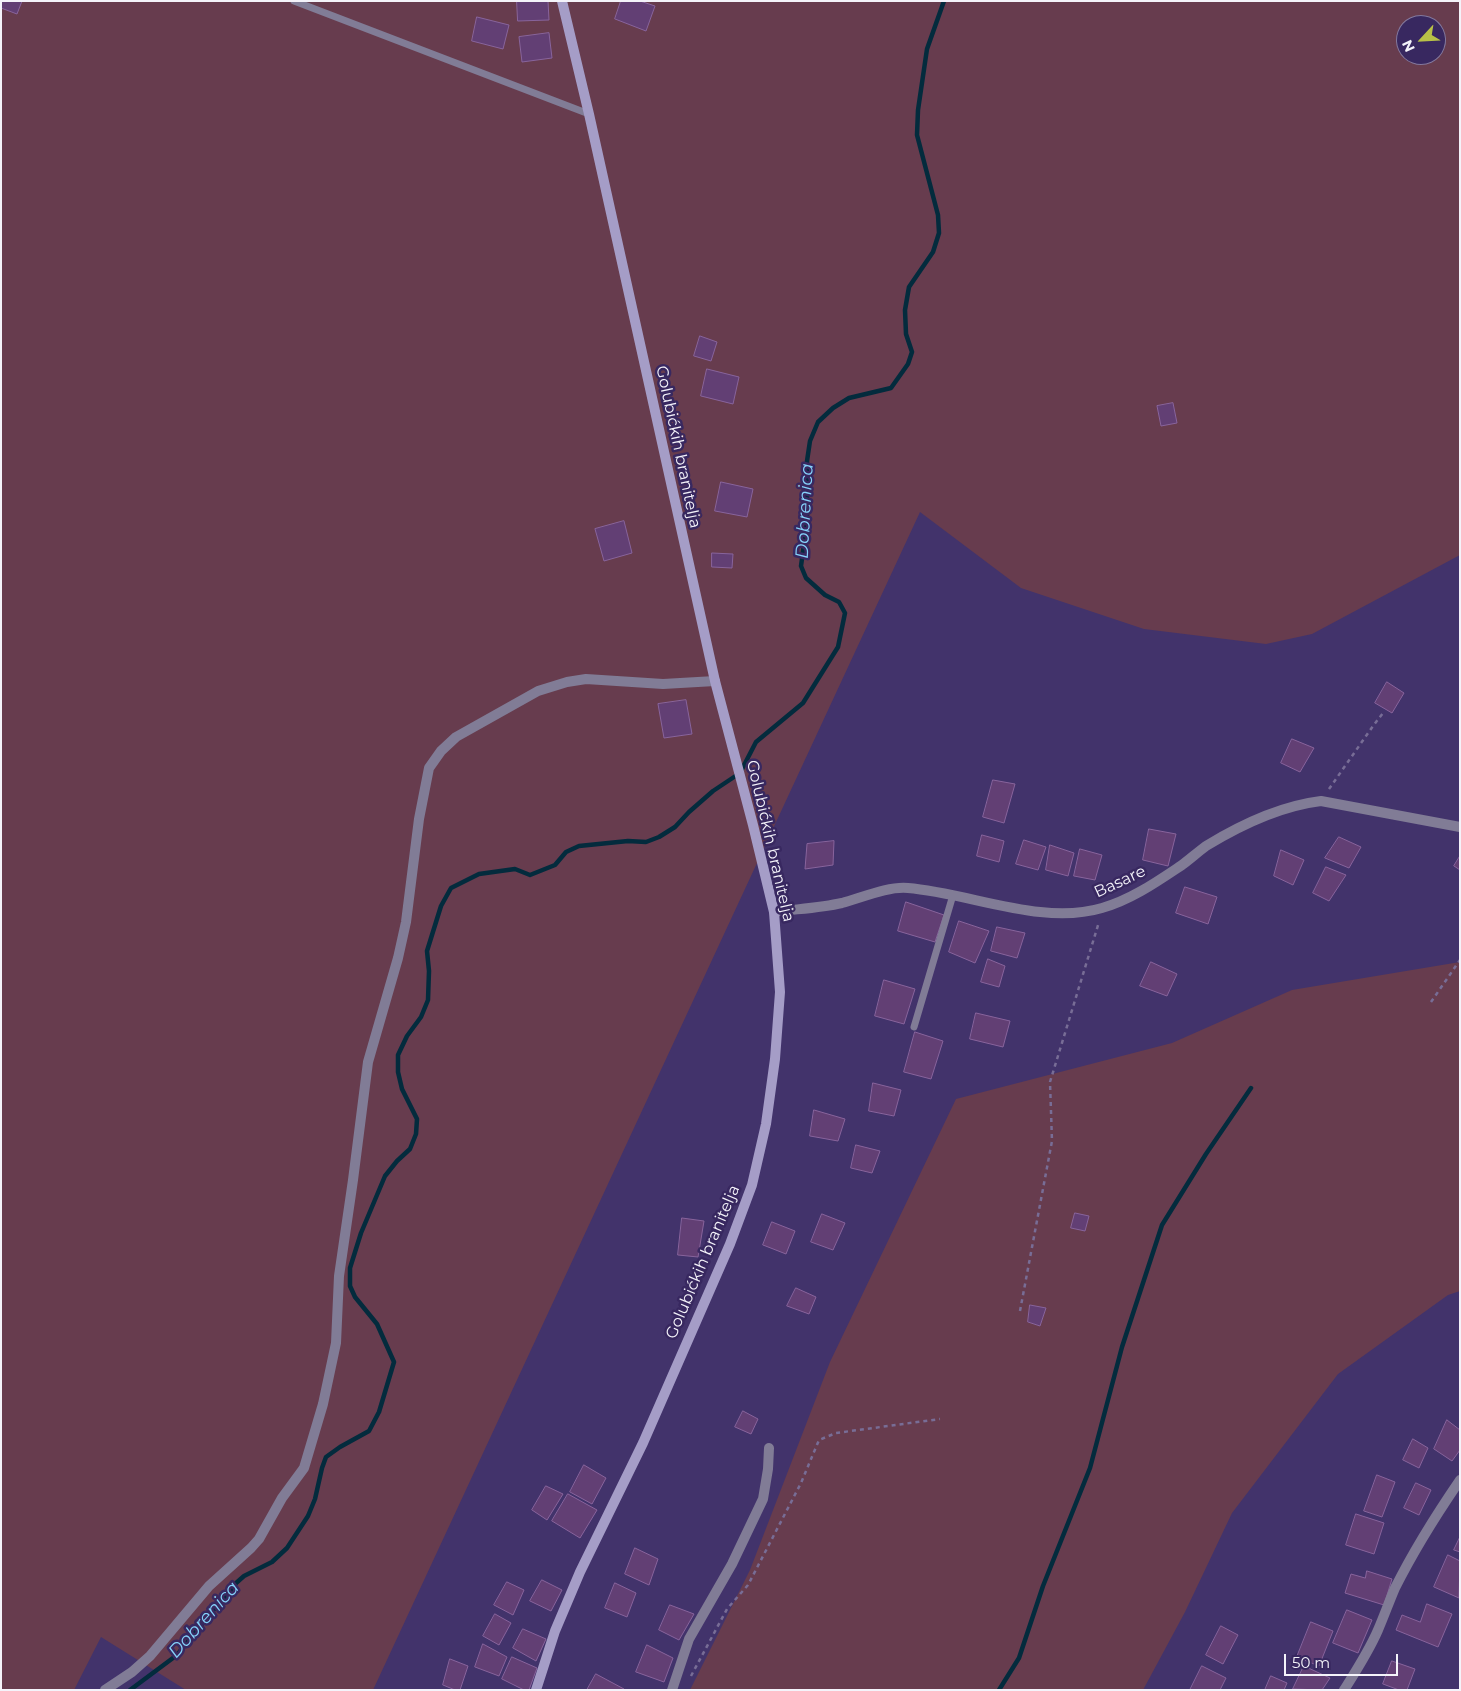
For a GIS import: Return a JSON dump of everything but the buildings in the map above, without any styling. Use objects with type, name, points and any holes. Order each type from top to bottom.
[{"type":"street","name":"Golubićkih branitelja","points":[[536,1690],[555,1631],[580,1572],[643,1443],[730,1244],[752,1185],[766,1124],[775,1059],[780,992],[774,912],[754,825],[715,681],[589,114],[562,1]]},
{"type":"street","points":[[104,1690],[132,1672],[150,1656],[209,1586],[251,1548],[259,1539],[282,1498],[304,1468],[323,1404],[336,1343],[338,1276],[353,1180],[368,1062],[398,958],[406,922],[419,819],[429,768],[441,751],[456,737],[538,691],[586,679],[663,684],[715,681]]},
{"type":"street","name":"Basare","points":[[774,912],[840,903],[874,893],[906,888],[953,895],[1034,912],[1085,912],[1103,908],[1126,899],[1162,878],[1205,847],[1264,815],[1302,804],[1322,801],[1460,827]]},
{"type":"street","points":[[672,1690],[689,1639],[732,1564],[763,1499],[769,1448]]},
{"type":"street","points":[[1344,1690],[1378,1631],[1384,1613],[1411,1558],[1460,1480]]},
{"type":"lane","points":[[294,1],[589,114]]},
{"type":"lane","points":[[914,1027],[953,895]]},
{"type":"path","points":[[1322,801],[1383,713]]},
{"type":"path","points":[[1020,1311],[1052,1141],[1050,1082],[1103,908]]},
{"type":"path","points":[[1431,1002],[1460,960]]},
{"type":"path","points":[[686,1683],[699,1663],[727,1609],[748,1585],[800,1483],[819,1440],[836,1433],[940,1419]]},
{"type":"shaded area","points":[[1,1],[1460,1],[1460,555],[1312,634],[1266,644],[1144,629],[1021,588],[920,512],[373,1690],[186,1690],[101,1637],[74,1690],[1,1690]]},
{"type":"shaded area","points":[[1460,962],[1460,1291],[1448,1295],[1338,1374],[1232,1513],[1185,1612],[1143,1690],[690,1690],[750,1570],[830,1362],[956,1099],[1172,1043],[1292,990]]},
{"type":"waterway","name":"Dobrenica","points":[[130,1690],[177,1655],[219,1603],[229,1595],[235,1584],[244,1576],[272,1562],[287,1548],[308,1516],[315,1499],[326,1457],[369,1431],[379,1412],[394,1362],[377,1324],[355,1297],[350,1286],[350,1268],[361,1233],[385,1176],[410,1149],[416,1134],[417,1119],[402,1089],[398,1072],[398,1055],[407,1036],[421,1017],[428,1000],[429,971],[427,951],[441,906],[451,888],[479,874],[515,869],[530,875],[555,865],[566,852],[579,846],[628,841],[646,842],[659,837],[675,827],[713,791],[740,773],[756,742],[803,703],[838,647],[845,613],[839,602],[825,595],[806,578],[801,566],[807,522],[807,461],[810,441],[818,422],[833,408],[849,398],[891,388],[908,364],[912,352],[906,334],[905,310],[909,287],[933,252],[939,233],[938,215],[917,135],[918,110],[927,49],[944,1]]},
{"type":"waterway","points":[[999,1690],[1019,1658],[1043,1586],[1090,1468],[1122,1347],[1162,1225],[1206,1154],[1251,1088]]}]
